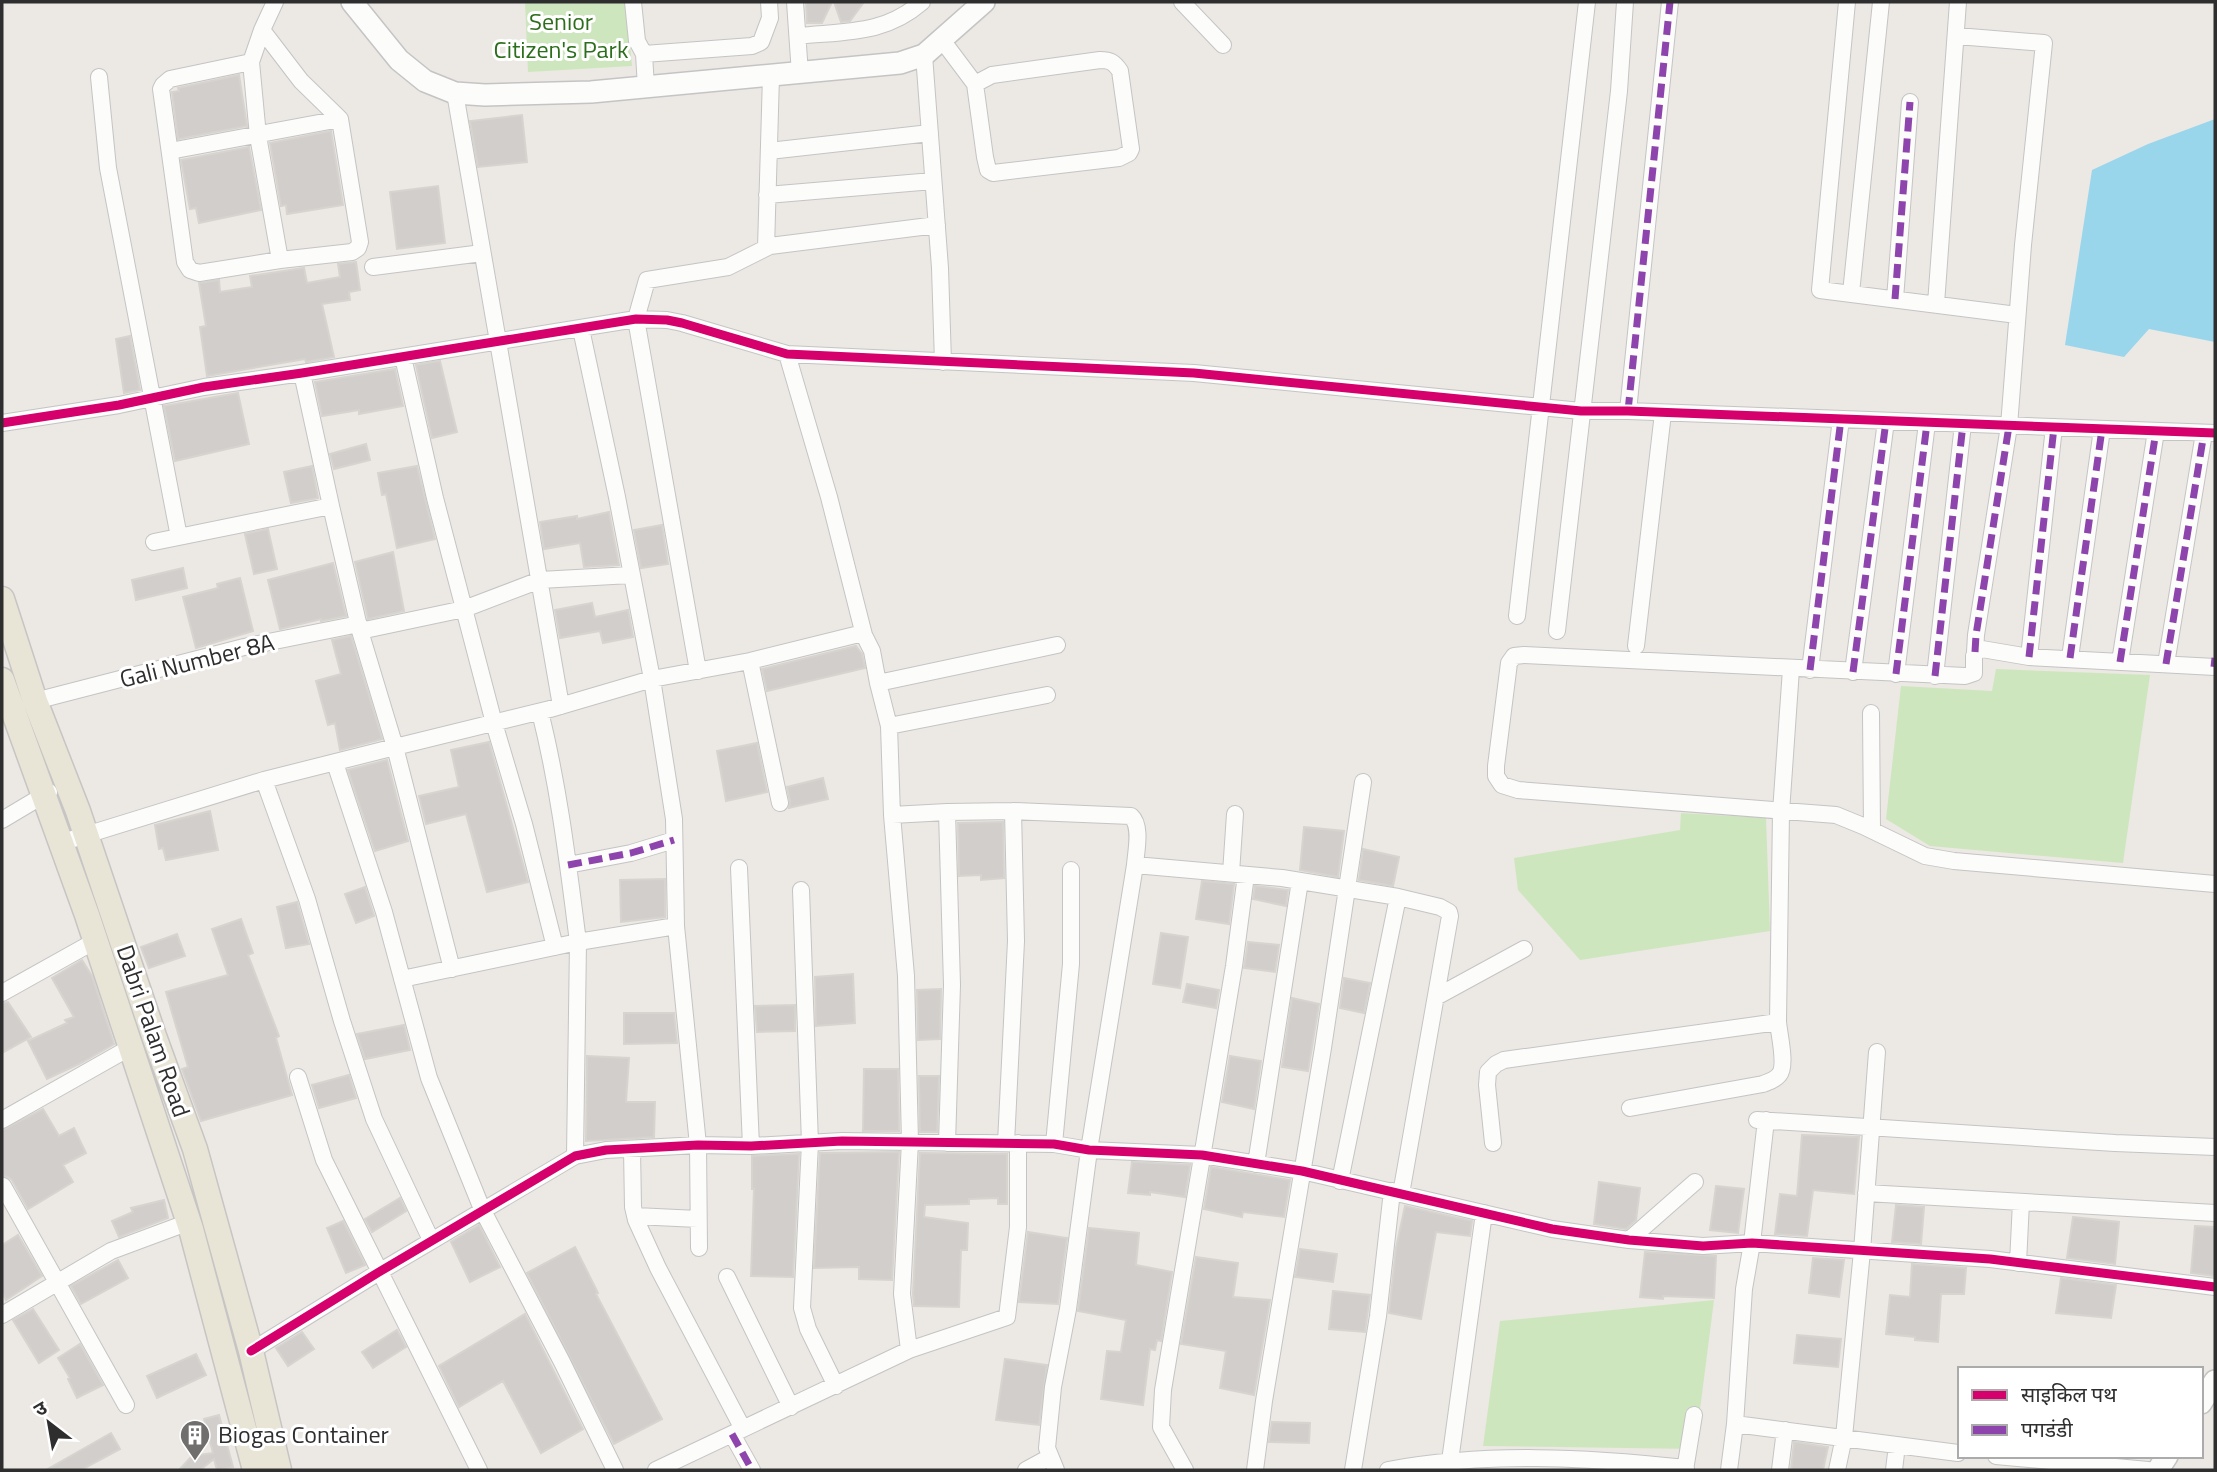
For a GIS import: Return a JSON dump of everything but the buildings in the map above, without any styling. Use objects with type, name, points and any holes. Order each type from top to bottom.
[{"type":"main road","name":"Dabri Palam Road","points":[[2,599],[35,701],[86,834],[195,1149],[251,1351],[279,1470]]},
{"type":"main road","name":"Dabri Palam Road","points":[[2,680],[95,941],[189,1222],[255,1470]]},
{"type":"street","points":[[275,2],[251,62],[258,136],[280,260]]},
{"type":"street","points":[[352,2],[399,60],[425,81],[455,93],[485,95],[591,92],[900,63],[924,55],[985,2]]},
{"type":"street","points":[[633,2],[637,41],[644,54],[646,87]]},
{"type":"street","points":[[644,54],[752,46],[761,42],[765,34],[770,18],[769,2]]},
{"type":"street","points":[[795,2],[800,74]]},
{"type":"street","points":[[798,36],[879,27],[903,16],[922,2]]},
{"type":"street","points":[[1182,2],[1223,45]]},
{"type":"street","points":[[1517,617],[1587,2]]},
{"type":"street","points":[[1557,631],[1619,91],[1625,2]]},
{"type":"street","points":[[1628,411],[1670,2]]},
{"type":"street","points":[[1847,2],[1820,290],[2017,315]]},
{"type":"street","points":[[1851,293],[1881,2]]},
{"type":"street","points":[[1936,304],[1958,2]]},
{"type":"street","points":[[251,62],[170,79],[161,89],[185,262],[190,270],[200,273],[352,252],[358,248],[360,242],[340,119],[301,81],[262,30]]},
{"type":"street","points":[[1957,36],[2044,43],[2022,245],[2009,426],[1976,635],[1975,668],[1971,675],[1935,676],[1514,656],[1509,663],[1496,776],[1502,785],[1518,790],[1836,815],[1925,856],[1954,861],[2215,884]]},
{"type":"street","points":[[942,40],[975,84],[985,157],[988,170],[993,173],[1119,158],[1131,149],[1120,71],[1110,60],[992,75],[975,84]]},
{"type":"street","points":[[924,55],[937,225],[943,362]]},
{"type":"street","points":[[766,248],[771,76]]},
{"type":"street","points":[[99,77],[108,168],[178,537]]},
{"type":"street","points":[[455,93],[561,706]]},
{"type":"street","points":[[1895,299],[1910,102]]},
{"type":"street","points":[[170,152],[340,119]]},
{"type":"street","points":[[769,151],[930,133]]},
{"type":"street","points":[[767,195],[933,181]]},
{"type":"street","points":[[698,671],[636,319],[647,280],[728,267],[766,248],[937,225]]},
{"type":"street","points":[[373,267],[482,253]]},
{"type":"street","points":[[2,423],[153,399],[204,387],[581,330],[636,319],[682,323],[787,354],[1194,373],[1581,411],[2209,433],[2166,664]]},
{"type":"street","points":[[581,330],[652,679],[674,819],[676,926],[698,1145],[699,1248]]},
{"type":"street","points":[[787,354],[829,497],[864,635],[872,651],[889,726],[892,815],[906,976],[910,1142],[902,1294],[909,1350]]},
{"type":"street","points":[[402,357],[435,498],[555,947]]},
{"type":"street","points":[[302,373],[360,628],[395,747],[452,969]]},
{"type":"street","points":[[1636,646],[1663,413]]},
{"type":"street","points":[[1810,670],[1842,419]]},
{"type":"street","points":[[1853,672],[1886,421]]},
{"type":"street","points":[[1896,674],[1927,423]]},
{"type":"street","points":[[1935,676],[1963,424]]},
{"type":"street","points":[[2029,657],[2054,427]]},
{"type":"street","points":[[2070,658],[2102,429]]},
{"type":"street","points":[[2120,662],[2155,431]]},
{"type":"street","points":[[154,542],[331,506]]},
{"type":"street","name":"Gali Number 8A","points":[[35,701],[244,647],[464,609],[540,580],[631,575]]},
{"type":"street","points":[[61,843],[264,780],[540,712],[652,679],[750,661],[864,635]]},
{"type":"street","points":[[878,684],[1057,645]]},
{"type":"street","points":[[1975,652],[1982,649],[2029,657],[2215,664]]},
{"type":"street","points":[[750,661],[780,803]]},
{"type":"street","points":[[1630,1108],[1763,1084],[1773,1080],[1783,1067],[1778,1022],[1781,812],[1791,669]]},
{"type":"street","points":[[889,726],[1047,695]]},
{"type":"street","points":[[540,712],[549,747],[578,942],[575,1156]]},
{"type":"street","points":[[1871,713],[1872,830]]},
{"type":"street","points":[[335,763],[384,912],[429,1078],[482,1209],[615,1470]]},
{"type":"street","points":[[264,780],[307,899],[374,1119],[432,1240]]},
{"type":"street","points":[[1255,1470],[1363,782]]},
{"type":"street","points":[[2,820],[67,783]]},
{"type":"street","points":[[892,815],[947,811],[1013,811],[1131,816],[1137,827],[1135,865],[1089,1150],[1068,1308],[1053,1387],[1047,1435],[1047,1448],[1053,1463],[1026,1470]]},
{"type":"street","points":[[947,811],[952,985],[947,1143]]},
{"type":"street","points":[[656,1470],[909,1350],[1007,1317],[1018,1227],[1012,1143],[1016,941],[1013,811]]},
{"type":"street","points":[[1185,1470],[1161,1427],[1163,1390],[1234,966],[1238,874],[1235,814]]},
{"type":"street","points":[[568,865],[631,853],[674,840]]},
{"type":"street","points":[[1135,865],[1300,881],[1398,897],[1440,907],[1449,912],[1436,997],[1397,1192],[1353,1470]]},
{"type":"street","points":[[739,868],[751,1146]]},
{"type":"street","points":[[1054,1144],[1071,964],[1071,870]]},
{"type":"street","points":[[1256,1164],[1300,881]]},
{"type":"street","points":[[801,890],[810,1143],[802,1308],[808,1329],[836,1385]]},
{"type":"street","points":[[1340,1181],[1398,897]]},
{"type":"street","points":[[402,979],[578,942],[676,926]]},
{"type":"street","points":[[2,993],[95,941]]},
{"type":"street","points":[[1436,997],[1524,949]]},
{"type":"street","points":[[1493,1143],[1488,1072],[1504,1060],[1778,1022]]},
{"type":"street","points":[[2,1120],[131,1047]]},
{"type":"street","points":[[1837,1470],[1844,1437],[1862,1251],[1877,1052]]},
{"type":"street","points":[[298,1077],[324,1160],[479,1470]]},
{"type":"street","points":[[1729,1470],[1735,1424],[1744,1289],[1752,1243],[1761,1120],[2215,1147]]},
{"type":"street","points":[[251,1351],[482,1209],[575,1156],[598,1151],[698,1145],[1012,1143],[1054,1144],[1089,1150],[1202,1155],[1302,1171],[1552,1229],[1629,1240],[1703,1246],[1752,1243],[1978,1258],[2215,1287]]},
{"type":"street","points":[[632,1149],[635,1216],[738,1432],[752,1470]]},
{"type":"street","points":[[1629,1240],[1695,1182]]},
{"type":"street","points":[[3,1186],[126,1405]]},
{"type":"street","points":[[1866,1193],[2215,1213]]},
{"type":"street","points":[[2018,1263],[2021,1202]]},
{"type":"street","points":[[1450,1461],[1484,1213]]},
{"type":"street","points":[[635,1216],[698,1219]]},
{"type":"street","points":[[2,1315],[111,1251],[189,1222]]},
{"type":"street","points":[[727,1277],[791,1407]]},
{"type":"street","points":[[2203,1400],[2215,1381]]},
{"type":"street","points":[[1388,1470],[1450,1461],[1577,1458],[1609,1465],[1686,1469],[1694,1415]]},
{"type":"street","points":[[1735,1424],[1958,1453]]},
{"type":"street","points":[[1780,1470],[1785,1430]]},
{"type":"street","points":[[1894,1470],[1897,1444]]},
{"type":"street","points":[[2018,1458],[2148,1470]]},
{"type":"green space","name":"Senior Citizen's Park","points":[[525,2],[626,2],[632,66],[528,72]]},
{"type":"green space","points":[[1996,669],[2150,675],[2123,863],[1930,846],[1886,819],[1901,686],[1992,691]]},
{"type":"green space","points":[[1681,813],[1766,818],[1770,931],[1580,960],[1518,890],[1514,858],[1680,830]]},
{"type":"green space","points":[[1714,1300],[1695,1449],[1483,1446],[1500,1321]]},
{"type":"water","points":[[2215,119],[2215,342],[2149,329],[2124,357],[2065,345],[2092,170],[2148,144]]},
{"type":"marked path","points":[[1628,411],[1670,2]]},
{"type":"marked path","points":[[1895,299],[1910,102]]},
{"type":"marked path","points":[[1810,670],[1841,419]]},
{"type":"marked path","points":[[1853,672],[1886,421]]},
{"type":"marked path","points":[[1896,674],[1927,423]]},
{"type":"marked path","points":[[1935,676],[1963,424]]},
{"type":"marked path","points":[[1975,652],[2009,426]]},
{"type":"marked path","points":[[2029,657],[2054,427]]},
{"type":"marked path","points":[[2070,658],[2102,429]]},
{"type":"marked path","points":[[2120,662],[2156,431]]},
{"type":"marked path","points":[[2166,664],[2204,433]]},
{"type":"marked path","points":[[2214,667],[2215,658]]},
{"type":"marked path","points":[[568,865],[631,853],[674,840]]},
{"type":"marked path","points":[[732,1434],[752,1470]]},
{"type":"cycle path","points":[[2,423],[119,405],[204,387],[636,319],[682,323],[787,354],[1194,373],[1581,411],[2215,433]]},
{"type":"cycle path","points":[[251,1351],[575,1156],[606,1150],[698,1145],[751,1146],[842,1141],[1054,1144],[1089,1150],[1202,1155],[1302,1171],[1552,1229],[1629,1240],[1703,1246],[1752,1243],[1990,1259],[2215,1287]]},
{"type":"place","name":"Biogas Container","points":[[195,1462]]}]
